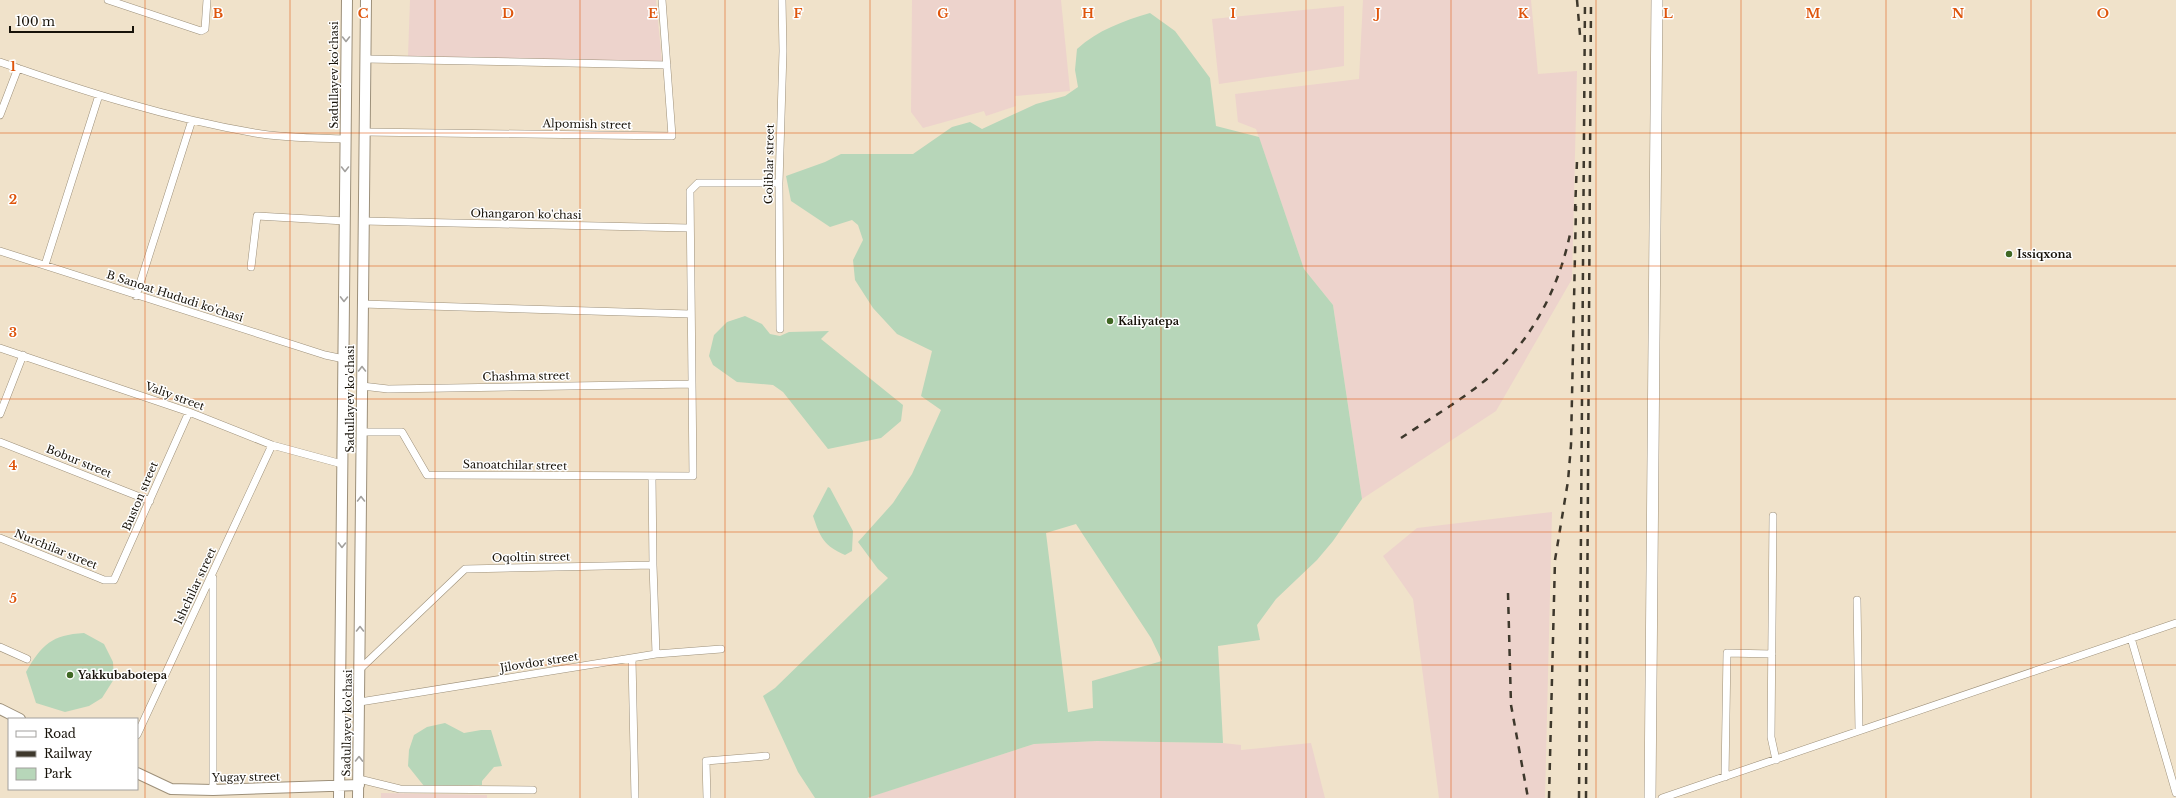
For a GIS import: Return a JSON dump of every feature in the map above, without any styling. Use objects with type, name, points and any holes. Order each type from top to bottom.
[{"type":"main road","name":"Sadullayev ko'chasi","points":[[339,798],[347,0]]},
{"type":"main road","name":"Sadullayev ko'chasi","points":[[358,798],[366,0]]},
{"type":"main road","points":[[1650,798],[1657,0]]},
{"type":"main road","points":[[0,709],[18,718]]},
{"type":"main road","name":"Yugay street","points":[[138,773],[171,789],[213,790],[339,786],[359,782]]},
{"type":"street","points":[[108,0],[201,31],[206,29],[207,0]]},
{"type":"street","name":"Alpomish street","points":[[364,132],[672,136],[662,0]]},
{"type":"street","name":"Goliblar street","points":[[780,329],[779,183],[783,51],[782,0]]},
{"type":"street","points":[[366,59],[667,65]]},
{"type":"street","points":[[0,62],[99,95],[192,120],[256,133],[346,139]]},
{"type":"street","points":[[0,115],[18,68]]},
{"type":"street","points":[[45,265],[99,95]]},
{"type":"street","points":[[136,296],[192,120]]},
{"type":"street","points":[[692,384],[689,228],[690,191],[698,183],[779,183]]},
{"type":"street","points":[[251,267],[257,216],[345,221]]},
{"type":"street","name":"Ohangaron ko'chasi","points":[[363,221],[689,228]]},
{"type":"street","name":"B Sanoat Hududi ko'chasi","points":[[0,251],[325,356],[344,359]]},
{"type":"street","points":[[362,304],[690,314]]},
{"type":"street","name":"Valiy street","points":[[0,348],[189,412],[272,445],[322,460],[342,464]]},
{"type":"street","points":[[0,414],[24,355]]},
{"type":"street","name":"Chashma street","points":[[362,386],[388,389],[692,384]]},
{"type":"street","name":"Sanoatchilar street","points":[[362,432],[402,432],[426,474],[652,477],[693,476],[692,384]]},
{"type":"street","name":"Buston street","points":[[104,580],[114,580],[119,572],[189,412]]},
{"type":"street","name":"Bobur street","points":[[0,442],[150,501]]},
{"type":"street","name":"Ishchilar street","points":[[138,733],[213,576],[272,445]]},
{"type":"street","points":[[652,477],[656,654]]},
{"type":"street","points":[[1773,516],[1771,737],[1776,760]]},
{"type":"street","name":"Nurchilar street","points":[[0,538],[104,580]]},
{"type":"street","name":"Oqoltin street","points":[[360,669],[465,570],[653,565]]},
{"type":"street","points":[[213,576],[213,790]]},
{"type":"street","points":[[1857,600],[1859,732]]},
{"type":"street","points":[[1662,798],[2176,623]]},
{"type":"street","points":[[2131,638],[2176,793]]},
{"type":"street","points":[[0,647],[26,659]]},
{"type":"street","name":"Jilovdor street","points":[[360,702],[656,654],[721,649]]},
{"type":"street","points":[[1725,777],[1727,653],[1772,654]]},
{"type":"street","points":[[632,658],[635,798]]},
{"type":"street","points":[[707,798],[706,761],[766,756]]},
{"type":"street","points":[[359,782],[400,789],[533,790]]},
{"type":"shaded area","points":[[410,0],[656,0],[662,62],[408,56]]},
{"type":"shaded area","points":[[912,0],[1061,0],[1070,91],[1015,96],[1016,106],[986,116],[984,111],[923,128],[911,112]]},
{"type":"shaded area","points":[[1363,0],[1531,0],[1538,74],[1577,71],[1572,279],[1496,411],[1362,499],[1333,305],[1304,269],[1256,129],[1238,122],[1235,94],[1359,79]]},
{"type":"shaded area","points":[[1344,6],[1344,66],[1219,84],[1212,19]]},
{"type":"shaded area","points":[[1552,512],[1545,798],[1439,798],[1413,599],[1383,556],[1417,528]]},
{"type":"shaded area","points":[[1097,741],[1223,743],[1241,745],[1241,750],[1311,743],[1325,798],[866,798],[1034,744]]},
{"type":"shaded area","points":[[381,793],[487,795],[487,798],[381,798]]},
{"type":"green space","name":"Kaliyatepa","points":[[1150,13],[1175,31],[1210,78],[1216,126],[1259,137],[1304,269],[1333,305],[1362,499],[1333,541],[1317,560],[1276,599],[1257,625],[1260,640],[1218,646],[1223,743],[1097,741],[1034,744],[867,798],[815,798],[798,772],[763,696],[775,688],[888,578],[878,569],[858,542],[893,503],[912,474],[941,410],[921,396],[932,351],[897,334],[873,308],[855,280],[853,260],[863,240],[858,225],[852,220],[830,227],[791,201],[786,176],[825,162],[841,154],[913,154],[952,127],[970,122],[982,129],[1036,104],[1065,96],[1078,87],[1075,70],[1077,49],[1093,36],[1102,31]],"holes":[[[1076,524],[1151,638],[1162,661],[1092,681],[1093,708],[1068,712],[1046,533]]]},
{"type":"green space","points":[[745,316],[762,324],[770,334],[780,336],[789,332],[829,331],[821,339],[903,405],[901,421],[881,438],[828,449],[783,392],[773,385],[737,382],[713,365],[709,356],[714,335],[727,322]]},
{"type":"green space","points":[[828,487],[830,488],[853,531],[852,551],[845,555],[827,544],[818,530],[813,516]]},
{"type":"green space","name":"Yakkubabotepa","points":[[84,633],[104,644],[113,662],[114,679],[102,698],[89,706],[65,712],[36,703],[26,672],[37,654],[56,639],[73,634]]},
{"type":"green space","points":[[445,723],[464,733],[491,730],[502,766],[494,767],[482,781],[482,785],[424,786],[408,766],[409,750],[414,735],[427,727]]},
{"type":"railway","points":[[1577,0],[1580,35]]},
{"type":"railway","points":[[1579,798],[1585,0]]},
{"type":"railway","points":[[1586,798],[1591,0]]},
{"type":"railway","points":[[1575,211],[1577,161]]},
{"type":"railway","points":[[1549,798],[1555,560],[1568,481],[1571,445],[1576,206]]},
{"type":"railway","points":[[1401,438],[1456,402],[1483,382],[1495,372],[1518,347],[1529,332],[1548,300],[1562,265],[1571,229]]},
{"type":"railway","points":[[1508,593],[1511,705],[1528,798]]},
{"type":"place","name":"Issiqxona","points":[[2009,254]]},
{"type":"place","name":"Kaliyatepa","points":[[1110,321]]},
{"type":"place","name":"Yakkubabotepa","points":[[70,675]]}]
